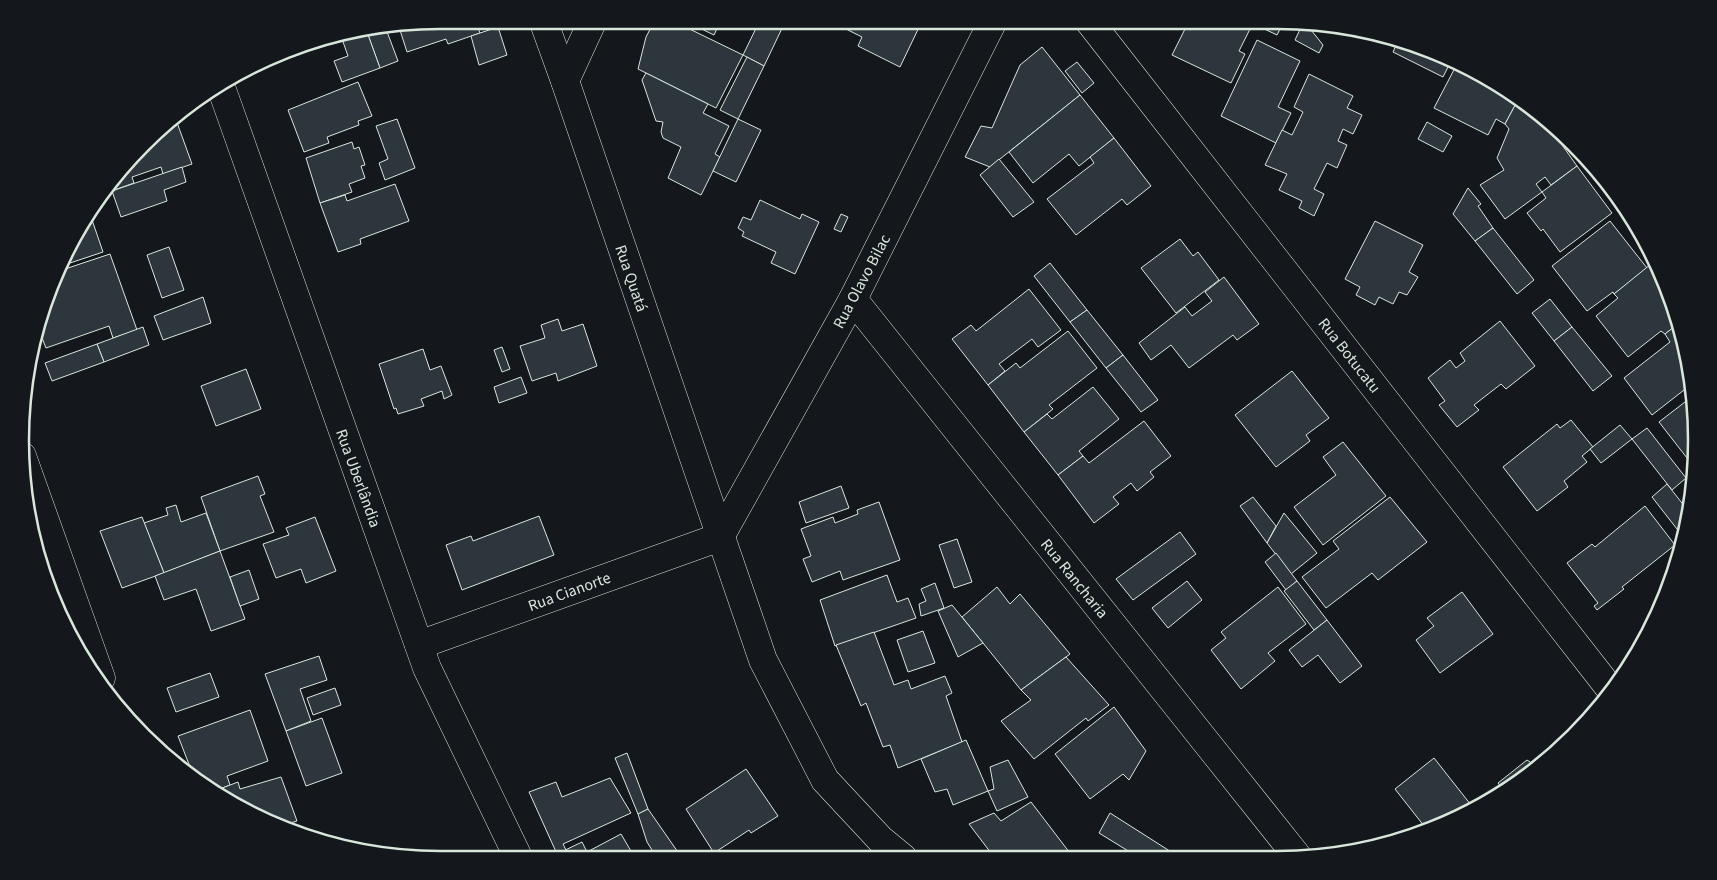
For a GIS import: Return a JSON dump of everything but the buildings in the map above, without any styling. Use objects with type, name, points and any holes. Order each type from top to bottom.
[{"type":"street","name":"Rua Quatá","points":[[546,29],[763,660],[826,780],[880,839],[895,851]]},
{"type":"street","points":[[565,81],[589,29]]},
{"type":"street","name":"Rua Olavo Bilac","points":[[720,537],[853,299],[988,29]]},
{"type":"street","name":"Rua Botucatu","points":[[1094,29],[1607,685]]},
{"type":"street","name":"Rua Uberlândia","points":[[223,91],[427,668],[515,851]]},
{"type":"street","name":"Rua Rancharia","points":[[853,299],[1293,850]]},
{"type":"street","points":[[31,481],[97,666]]},
{"type":"street","name":"Rua Cianorte","points":[[419,645],[720,537]]}]
